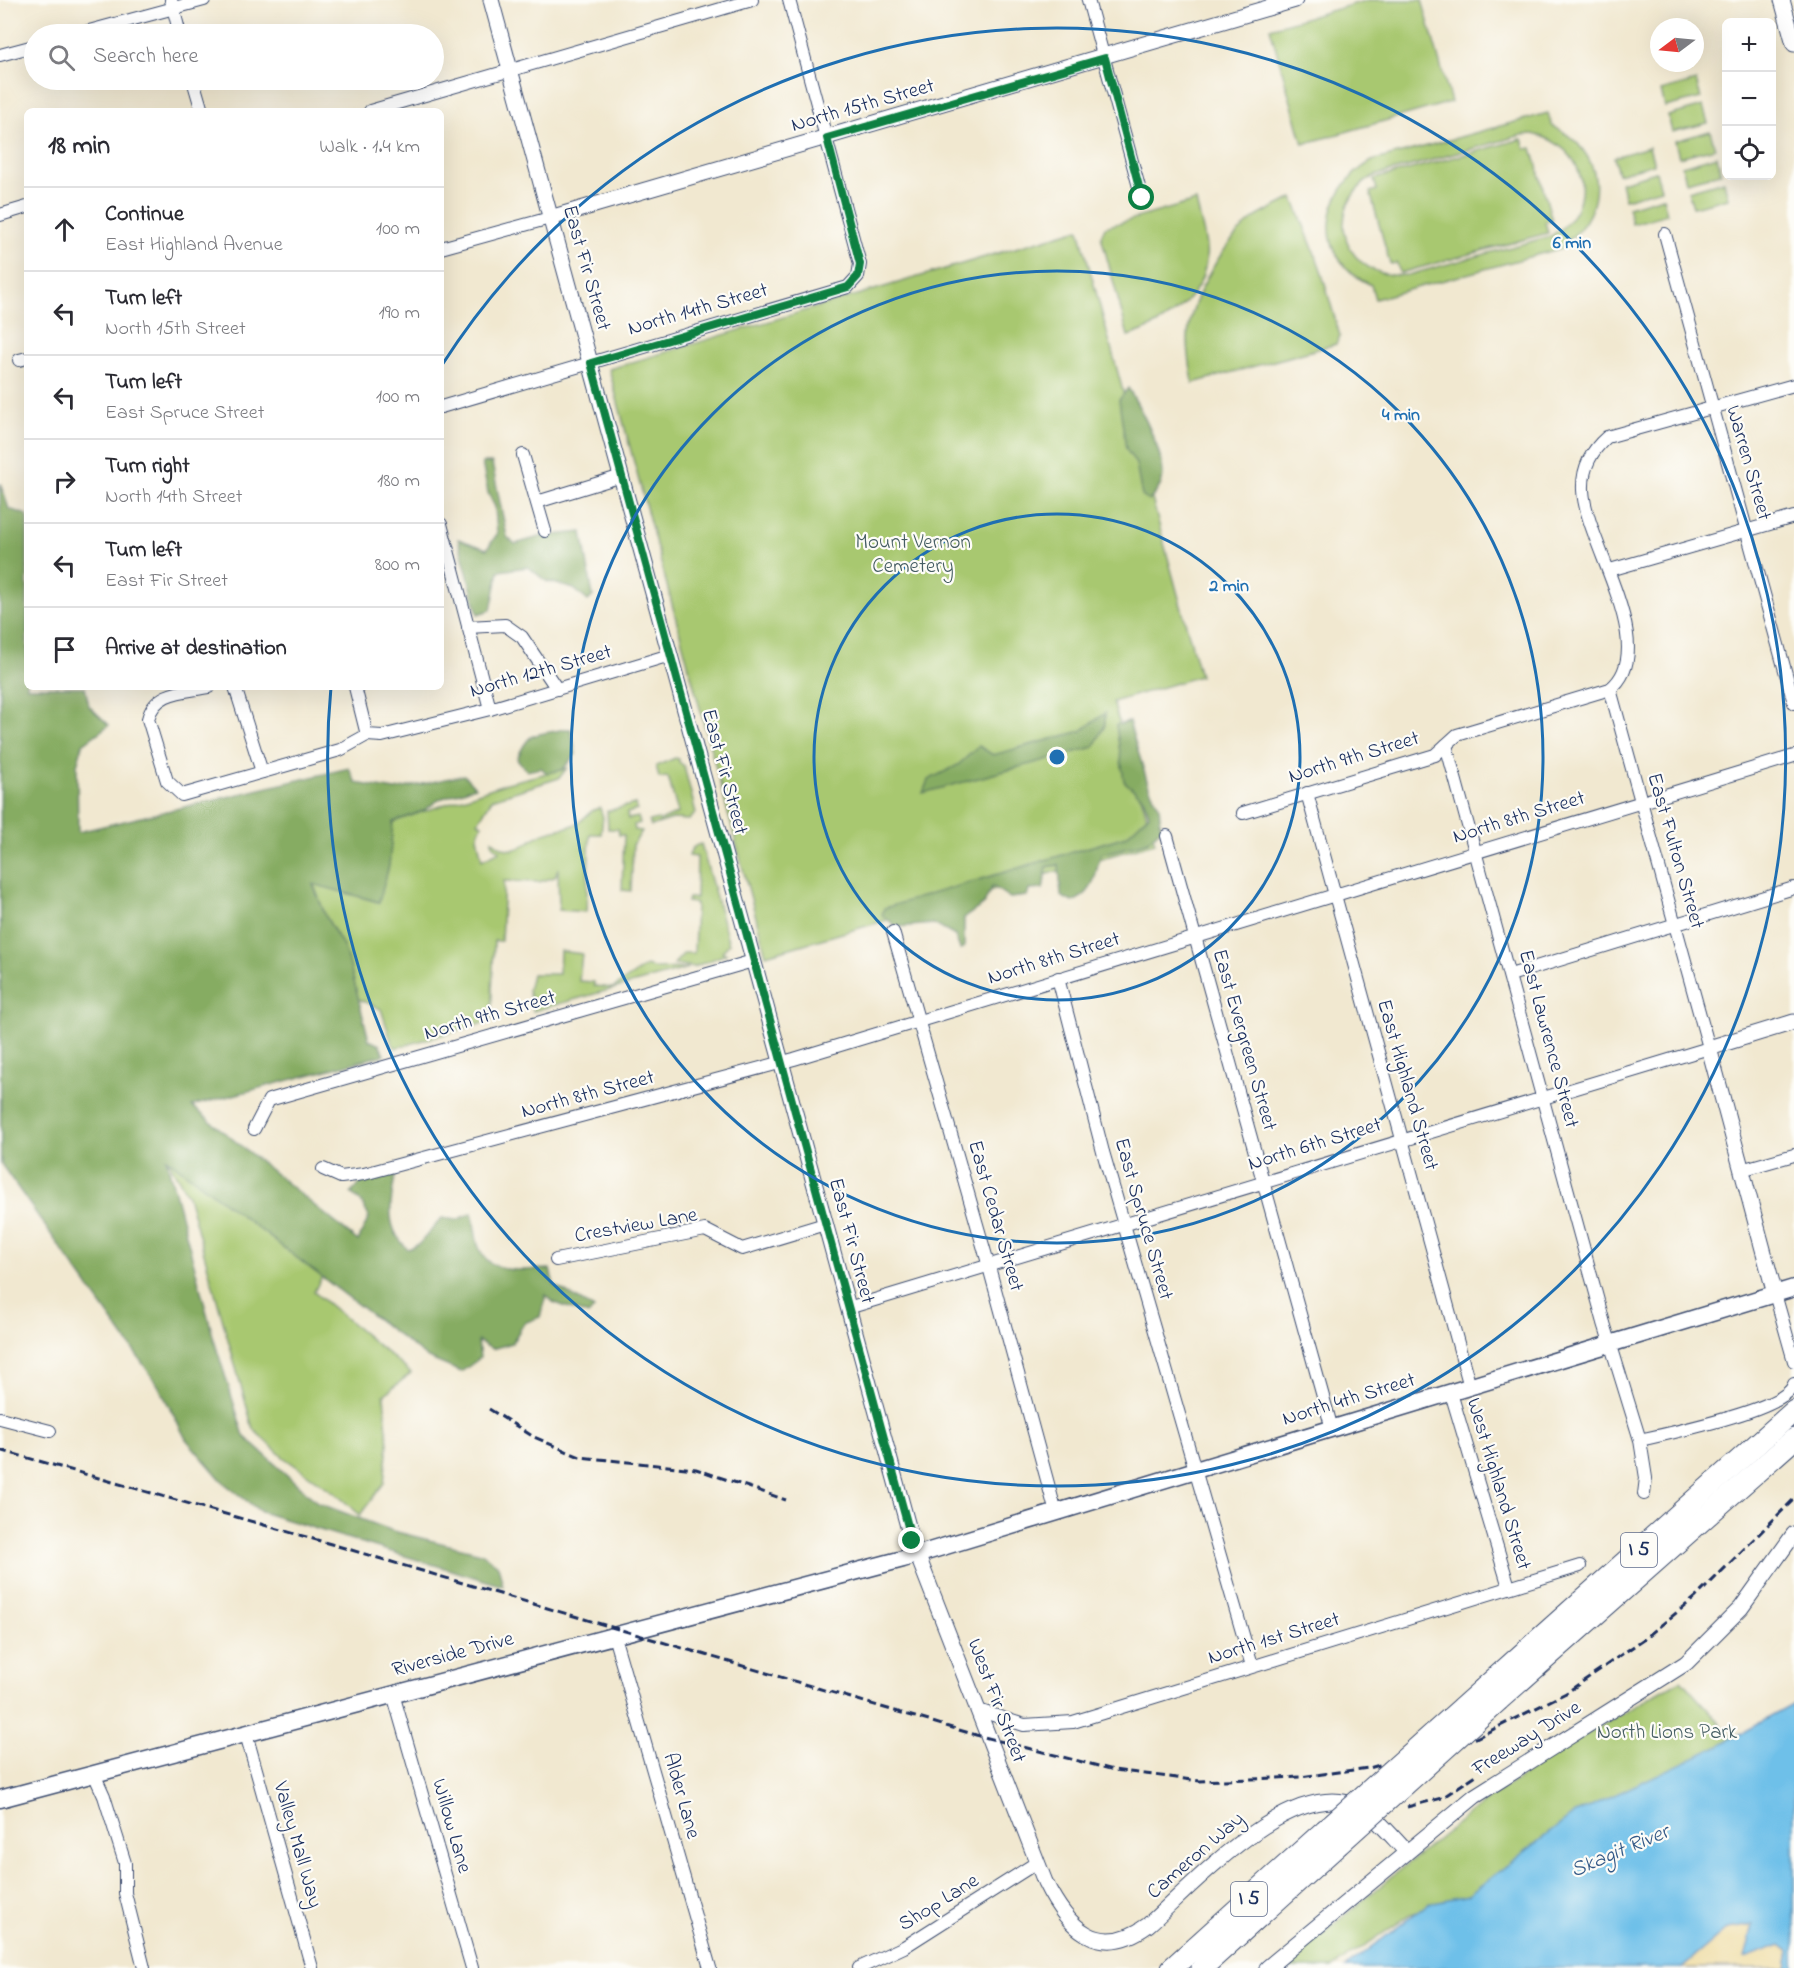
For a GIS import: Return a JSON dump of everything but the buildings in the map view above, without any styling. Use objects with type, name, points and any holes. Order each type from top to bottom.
[{"type":"highway","name":"I 5","points":[[1172,1968],[1331,1838],[1492,1694],[1794,1411]]},
{"type":"highway","name":"I 5","points":[[1492,1694],[1794,1439]]},
{"type":"highway","name":"I 5","points":[[1202,1968],[1331,1838]]},
{"type":"main road","name":"North 4th Street","points":[[917,1555],[1794,1288]]},
{"type":"main road","name":"Riverside Drive","points":[[0,1799],[917,1555]]},
{"type":"street","points":[[110,24],[172,5],[204,0]]},
{"type":"street","name":"East Fir Street","points":[[491,0],[917,1555]]},
{"type":"street","points":[[444,89],[752,0]]},
{"type":"street","points":[[789,0],[827,138]]},
{"type":"street","points":[[1088,0],[1142,198]]},
{"type":"street","name":"North 15th Street","points":[[444,247],[1105,58],[1295,0]]},
{"type":"street","points":[[1782,0],[1794,44]]},
{"type":"street","points":[[172,5],[177,24]]},
{"type":"street","points":[[0,55],[24,49]]},
{"type":"street","points":[[196,90],[201,108]]},
{"type":"street","points":[[380,108],[440,90]]},
{"type":"street","name":"North 14th Street","points":[[444,406],[848,287],[858,276],[860,264],[827,138]]},
{"type":"street","points":[[0,215],[24,208]]},
{"type":"street","name":"Warren Street","points":[[1665,234],[1794,703]]},
{"type":"street","points":[[1610,689],[1620,679],[1629,659],[1629,644],[1610,570],[1587,509],[1583,490],[1588,460],[1599,444],[1614,435],[1794,385]]},
{"type":"street","points":[[523,454],[545,531]]},
{"type":"street","points":[[537,502],[622,476]]},
{"type":"street","points":[[1610,570],[1794,517]]},
{"type":"street","points":[[444,535],[490,709]]},
{"type":"street","points":[[468,627],[505,625],[522,637],[557,689]]},
{"type":"street","name":"North 12th Street","points":[[196,690],[160,698],[150,708],[147,718],[167,781],[182,795],[340,750],[367,735],[382,736],[490,709],[670,655]]},
{"type":"street","name":"North 9th Street","points":[[1243,813],[1435,755],[1457,735],[1610,689]]},
{"type":"street","name":"East Fulton Street","points":[[1610,689],[1775,1294]]},
{"type":"street","points":[[236,690],[262,772]]},
{"type":"street","points":[[356,690],[367,735]]},
{"type":"street","name":"East Lawrence Street","points":[[1446,745],[1611,1344],[1640,1440],[1646,1478],[1644,1494]]},
{"type":"street","name":"North 8th Street","points":[[323,1168],[341,1177],[364,1174],[781,1063],[1794,756]]},
{"type":"street","name":"East Highland Street","points":[[1307,793],[1470,1387]]},
{"type":"street","name":"East Evergreen Street","points":[[1167,836],[1332,1428]]},
{"type":"street","points":[[1510,975],[1794,888]]},
{"type":"street","name":"East Cedar Street","points":[[893,932],[989,1265],[1056,1513]]},
{"type":"street","name":"North 9th Street","points":[[254,1129],[270,1100],[753,961]]},
{"type":"street","name":"East Spruce Street","points":[[1058,978],[1124,1224],[1252,1666]]},
{"type":"street","name":"North 6th Street","points":[[848,1308],[1794,1022]]},
{"type":"street","points":[[1741,1170],[1794,1155]]},
{"type":"street","name":"Crestview Lane","points":[[555,1260],[705,1230],[742,1249],[825,1224]]},
{"type":"street","points":[[1775,1294],[1794,1361]]},
{"type":"street","points":[[1640,1440],[1726,1420],[1788,1393],[1794,1386]]},
{"type":"street","name":"West Highland Street","points":[[1451,1393],[1509,1587]]},
{"type":"street","points":[[0,1418],[50,1431]]},
{"type":"street","name":"Freeway Drive","points":[[1268,1968],[1475,1796],[1686,1664],[1741,1608],[1794,1534]]},
{"type":"street","name":"West Fir Street","points":[[917,1555],[1036,1863]]},
{"type":"street","name":"North 1st Street","points":[[978,1710],[1024,1725],[1073,1722],[1580,1566]]},
{"type":"street","name":"Alder Lane","points":[[614,1636],[710,1968]]},
{"type":"street","name":"Willow Lane","points":[[393,1694],[472,1968]]},
{"type":"street","name":"Valley Mall Way","points":[[246,1734],[312,1968]]},
{"type":"street","points":[[94,1774],[104,1796],[125,1863],[124,1893],[144,1968]]},
{"type":"street","name":"Cameron Way","points":[[1036,1863],[1056,1905],[1078,1930],[1098,1939],[1120,1939],[1135,1935],[1148,1925],[1254,1831],[1281,1814],[1320,1803],[1339,1801],[1360,1807],[1406,1851]]},
{"type":"street","name":"Shop Lane","points":[[859,1968],[904,1947],[1036,1863]]},
{"type":"green space","points":[[1368,0],[1422,0],[1451,102],[1303,144],[1270,28]]},
{"type":"green space","points":[[1696,81],[1701,98],[1665,107],[1661,91]]},
{"type":"green space","points":[[1703,106],[1708,123],[1672,132],[1668,116]]},
{"type":"green space","points":[[1548,113],[1552,126],[1569,136],[1582,149],[1591,164],[1595,180],[1595,197],[1590,214],[1580,229],[1565,243],[1566,247],[1375,299],[1371,285],[1352,273],[1339,258],[1332,242],[1330,224],[1333,206],[1342,189],[1355,174],[1372,161]],"holes":[[[1533,134],[1552,141],[1566,151],[1576,164],[1581,179],[1581,194],[1576,210],[1566,224],[1551,236],[1408,275],[1386,274],[1368,267],[1355,255],[1347,240],[1344,224],[1347,206],[1357,190],[1374,176],[1522,135]]]},
{"type":"green space","points":[[1710,131],[1715,148],[1679,157],[1675,141]]},
{"type":"green space","points":[[1522,139],[1525,149],[1532,148],[1552,220],[1545,222],[1548,233],[1400,273],[1397,263],[1390,264],[1370,192],[1377,190],[1374,179]]},
{"type":"green space","points":[[1649,147],[1654,164],[1618,174],[1614,157]]},
{"type":"green space","points":[[1717,156],[1721,173],[1686,182],[1682,166]]},
{"type":"green space","points":[[1656,172],[1661,189],[1625,199],[1621,182]]},
{"type":"green space","points":[[1724,181],[1728,198],[1693,207],[1688,191]]},
{"type":"green space","points":[[1663,197],[1667,214],[1632,224],[1628,207]]},
{"type":"green space","points":[[1293,198],[1320,267],[1340,336],[1336,344],[1193,383],[1188,348],[1190,321],[1202,287],[1211,270],[1221,254],[1244,227],[1256,217]]},
{"type":"green space","points":[[1196,201],[1206,246],[1206,263],[1202,278],[1194,292],[1172,315],[1143,331],[1128,336],[1101,236],[1105,227]]},
{"type":"green space","name":"Mount Vernon Cemetery","points":[[1079,229],[1200,676],[1113,702],[1155,843],[766,955],[609,369]]},
{"type":"green space","points":[[1128,388],[1152,433],[1161,460],[1162,481],[1149,501],[1142,496],[1136,464],[1126,449],[1119,400]]},
{"type":"green space","points":[[482,463],[492,463],[507,537],[515,544],[543,536],[582,532],[593,596],[588,601],[574,589],[546,581],[528,567],[499,571],[491,610],[478,614],[458,539],[487,549],[497,534],[495,507],[488,493]]},
{"type":"green space","points":[[0,483],[9,509],[24,514],[24,690],[86,690],[89,706],[109,725],[83,744],[77,765],[78,832],[349,768],[356,783],[395,790],[464,775],[475,787],[440,799],[423,811],[393,822],[389,866],[379,902],[313,884],[326,917],[342,944],[349,962],[369,1040],[380,1045],[384,1055],[192,1106],[358,1241],[369,1217],[362,1203],[351,1193],[363,1181],[396,1171],[391,1203],[392,1222],[400,1241],[408,1249],[419,1244],[442,1218],[457,1220],[472,1213],[478,1245],[483,1256],[490,1263],[508,1269],[550,1269],[554,1285],[594,1309],[588,1315],[553,1302],[546,1295],[540,1317],[524,1323],[512,1343],[492,1349],[478,1341],[480,1358],[461,1372],[428,1358],[166,1158],[214,1340],[244,1436],[318,1503],[393,1531],[481,1553],[498,1565],[503,1586],[261,1512],[224,1483],[186,1439],[158,1385],[1,1164]]},
{"type":"green space","points":[[1105,713],[1105,725],[1094,747],[923,793],[928,780],[958,765],[979,746],[993,755],[1081,731]]},
{"type":"green space","points":[[1129,722],[1149,787],[1159,806],[1161,829],[1147,842],[1101,854],[1093,883],[1086,894],[1072,902],[1061,896],[1059,865],[1047,867],[1043,889],[1029,890],[1027,896],[1010,898],[992,886],[984,904],[964,918],[964,948],[960,949],[955,936],[934,924],[897,927],[882,915],[884,908],[1126,836],[1149,814],[1143,798],[1124,781],[1116,725]]},
{"type":"green space","points":[[571,729],[576,754],[562,770],[547,773],[541,768],[527,771],[517,759],[526,742],[535,735]]},
{"type":"green space","points":[[675,758],[679,759],[684,766],[696,813],[689,820],[673,819],[651,826],[649,821],[657,819],[660,821],[678,813],[668,777],[659,778],[656,766]]},
{"type":"green space","points":[[567,768],[559,778],[492,799],[478,822],[482,824],[477,837],[482,860],[500,851],[493,846],[492,840],[507,849],[519,848],[542,834],[578,823],[600,808],[603,817],[601,834],[590,834],[586,912],[559,910],[558,868],[555,877],[539,882],[504,881],[501,941],[494,941],[491,1021],[396,1048],[392,1043],[381,1009],[358,999],[342,944],[326,917],[313,883],[378,902],[393,822],[507,783]]},
{"type":"green space","points":[[635,804],[637,810],[627,813],[628,819],[638,817],[640,823],[634,825],[635,830],[642,831],[633,845],[631,891],[622,890],[624,835],[619,835],[618,829],[608,829],[607,811]]},
{"type":"green space","points":[[701,844],[729,944],[722,952],[726,954],[694,967],[674,964],[684,953],[694,953],[696,903],[687,902],[688,898],[696,898],[697,857],[689,856],[690,851],[696,845]]},
{"type":"green space","points":[[560,951],[582,954],[579,981],[594,982],[594,986],[613,988],[646,966],[657,969],[689,968],[533,1011],[528,990],[532,974],[559,974]]},
{"type":"green space","points":[[166,1157],[322,1276],[314,1292],[411,1373],[384,1395],[388,1444],[384,1483],[360,1515],[336,1494],[283,1457],[253,1429],[188,1196]]},
{"type":"green space","name":"North Lions Park","points":[[1681,1680],[1736,1741],[1487,1893],[1410,1915],[1332,1968],[1280,1968],[1480,1805],[1568,1745]]},
{"type":"sand","points":[[1753,1925],[1746,1957],[1781,1945],[1790,1952],[1787,1968],[1681,1968],[1727,1929]]},
{"type":"water","name":"Skagit River","points":[[1794,1704],[1794,1968],[1787,1968],[1790,1952],[1781,1945],[1745,1958],[1753,1925],[1727,1929],[1681,1968],[1345,1968],[1429,1903],[1468,1895],[1574,1814],[1714,1748]]},
{"type":"railway","points":[[489,1409],[534,1437],[580,1457],[696,1469],[786,1500]]},
{"type":"railway","points":[[0,1450],[331,1544],[976,1735],[1114,1770],[1200,1781],[1300,1777],[1369,1768],[1476,1738],[1566,1693],[1644,1639],[1696,1597],[1794,1499]]},
{"type":"railway","points":[[1407,1807],[1442,1798],[1476,1775]]},
{"type":"route","points":[[912,1541],[710,808],[691,729],[591,363],[848,287],[858,276],[860,264],[827,138],[1105,58],[1142,198]]}]
